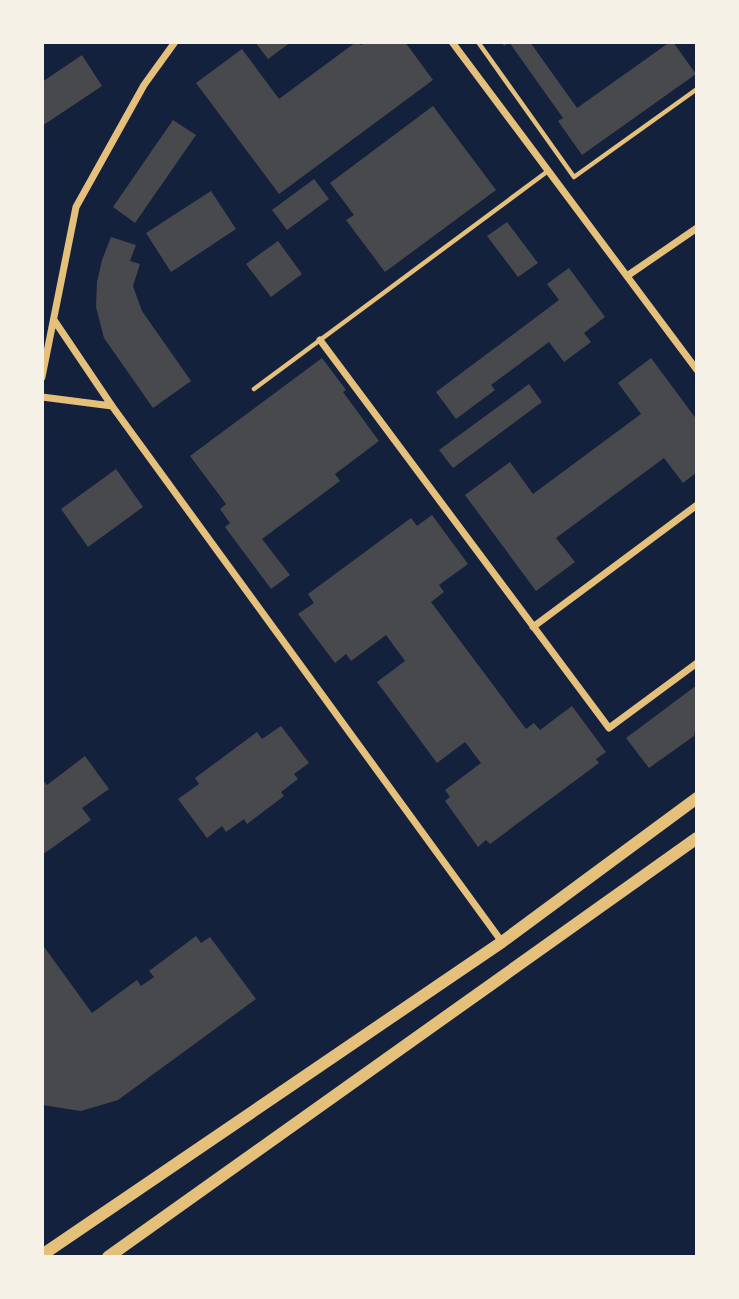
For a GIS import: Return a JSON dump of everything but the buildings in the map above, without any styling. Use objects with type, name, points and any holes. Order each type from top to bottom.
[{"type":"main road","points":[[42,1255],[502,942],[697,797]]},
{"type":"main road","points":[[108,1257],[697,838]]},
{"type":"street","points":[[42,377],[76,207],[144,85],[175,42]]},
{"type":"street","points":[[453,42],[697,370]]},
{"type":"street","points":[[627,276],[697,228]]},
{"type":"street","points":[[54,320],[112,407],[502,942]]},
{"type":"street","points":[[320,340],[609,728],[697,663]]},
{"type":"street","points":[[42,397],[112,407]]},
{"type":"street","points":[[533,627],[697,505]]},
{"type":"lane","points":[[478,42],[574,177],[697,89]]},
{"type":"lane","points":[[254,389],[548,171]]}]
